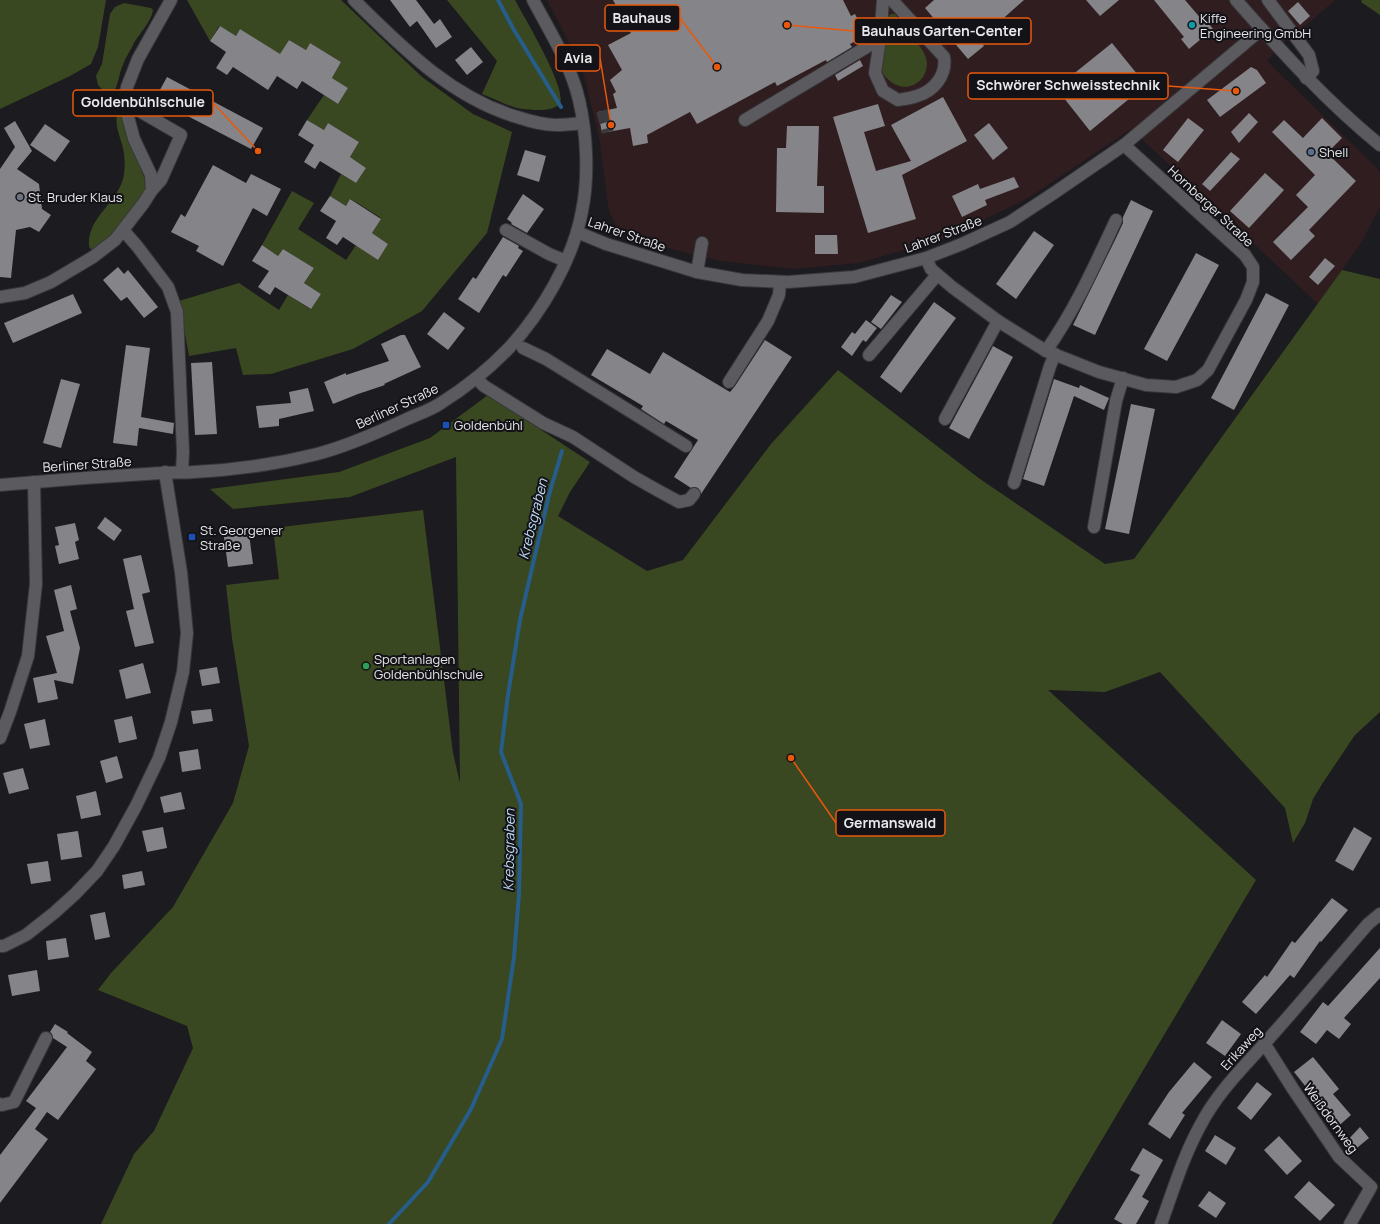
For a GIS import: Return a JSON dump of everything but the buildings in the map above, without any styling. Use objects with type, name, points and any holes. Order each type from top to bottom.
[{"type":"street","points":[[152,190],[151,175],[134,140],[124,102],[127,87],[138,59],[171,0]]},
{"type":"street","points":[[354,0],[406,51],[440,78],[476,101],[502,113],[539,124],[556,125],[583,123]]},
{"type":"street","name":"Berliner Straße","points":[[0,485],[257,466],[318,454],[376,433],[440,404],[476,378],[508,348],[537,313],[566,261],[577,232],[582,210],[586,176],[583,123],[578,95],[563,55],[533,0]]},
{"type":"street","points":[[883,0],[880,39],[875,74],[883,91],[898,100],[918,96],[936,85],[943,74],[945,66],[944,57],[892,0]]},
{"type":"street","points":[[1236,0],[1306,78],[1361,130],[1380,145]]},
{"type":"street","points":[[1270,1],[1310,55],[1313,71],[1306,78]]},
{"type":"street","name":"Lahrer Straße","points":[[577,232],[606,244],[697,272],[742,280],[780,282],[854,277],[926,258],[962,244],[1010,222],[1054,193],[1124,144],[1262,29]]},
{"type":"street","points":[[746,120],[880,39]]},
{"type":"street","points":[[0,297],[25,293],[51,282],[93,257],[115,240],[160,180],[181,135],[124,102]]},
{"type":"street","name":"Hornberger Straße","points":[[926,258],[931,269],[952,287],[998,321],[1050,352],[1099,372],[1146,385],[1176,387],[1197,380],[1208,370],[1246,300],[1253,282],[1253,267],[1245,255],[1124,144]]},
{"type":"street","points":[[1014,483],[1050,366],[1050,352],[1090,276],[1116,220]]},
{"type":"street","points":[[123,230],[168,286],[177,312],[183,452],[182,472]]},
{"type":"street","points":[[506,230],[566,261]]},
{"type":"street","points":[[697,272],[702,243]]},
{"type":"street","points":[[869,355],[937,275]]},
{"type":"street","points":[[729,382],[768,321],[780,295],[780,282]]},
{"type":"street","points":[[945,419],[998,321]]},
{"type":"street","points":[[523,348],[632,418],[686,446]]},
{"type":"street","points":[[476,378],[484,386],[538,420],[573,437],[634,477],[679,502],[689,500],[694,494]]},
{"type":"street","points":[[1094,527],[1116,401],[1123,378]]},
{"type":"street","points":[[0,946],[4,946],[26,935],[54,913],[97,871],[114,846],[136,806],[159,758],[171,722],[183,672],[187,634],[181,572],[165,472]]},
{"type":"street","points":[[0,738],[28,656],[36,584],[34,482]]},
{"type":"street","name":"Erikaweg","points":[[1161,1224],[1184,1161],[1200,1126],[1216,1100],[1237,1072],[1368,924],[1380,914]]},
{"type":"street","points":[[0,1104],[2,1105],[14,1102],[46,1038]]},
{"type":"street","name":"Weißdornweg","points":[[1264,1043],[1339,1157],[1371,1186],[1350,1224]]},
{"type":"shaded area","points":[[547,0],[1335,0],[1295,35],[1289,37],[1267,61],[1380,171],[1380,207],[1361,243],[1318,304],[1131,129],[1030,197],[949,237],[859,263],[793,269],[720,261],[647,243],[618,230],[609,211],[599,137],[582,68]]},
{"type":"green space","points":[[0,0],[106,0],[98,47],[91,64],[70,76],[0,109]]},
{"type":"green space","points":[[187,0],[341,0],[422,77],[473,114],[512,132],[487,233],[422,311],[353,349],[271,374],[243,375],[236,348],[189,356],[179,301],[239,283],[279,310],[288,295],[310,309],[321,294],[304,283],[314,268],[283,249],[278,256],[262,245],[292,191],[314,203],[298,229],[346,260],[356,245],[378,260],[388,244],[372,233],[381,218],[351,199],[346,206],[330,196],[341,174],[356,183],[366,168],[350,157],[359,142],[328,123],[324,130],[307,120],[324,95],[338,104],[348,88],[332,78],[341,62],[310,43],[306,50],[289,40],[280,55],[240,29],[236,36],[219,26],[210,41]]},
{"type":"green space","points":[[447,0],[515,0],[544,52],[551,68],[557,83],[560,103],[557,106],[547,110],[521,109],[482,94],[497,61]]},
{"type":"green space","points":[[1362,0],[1380,0],[1380,15],[1361,2]]},
{"type":"green space","points":[[124,3],[151,8],[153,10],[150,19],[135,41],[125,60],[114,91],[112,94],[107,95],[98,85],[96,76],[102,64],[110,14],[115,7]]},
{"type":"green space","points":[[891,14],[895,14],[921,48],[925,54],[927,62],[926,72],[923,77],[918,82],[906,87],[890,81],[881,70],[886,24],[888,17]]},
{"type":"green space","points":[[117,115],[121,116],[145,180],[146,191],[99,251],[94,252],[89,247],[92,228],[114,197],[124,176],[124,157],[116,120]]},
{"type":"green space","points":[[1342,270],[1380,279],[1380,712],[1355,735],[1324,781],[1313,799],[1305,823],[1293,843],[1285,808],[1160,672],[1105,692],[1048,690],[1256,880],[1052,1224],[101,1224],[134,1154],[154,1131],[193,1048],[187,1026],[98,990],[111,973],[173,907],[233,803],[249,746],[232,638],[226,585],[279,579],[273,528],[423,510],[453,753],[460,783],[456,457],[350,497],[233,509],[210,489],[339,472],[430,438],[488,395],[590,462],[570,492],[558,516],[647,571],[683,560],[771,444],[838,370],[980,479],[1105,564],[1134,559]]},
{"type":"waterway","name":"Krebsgraben","points":[[498,0],[514,30],[561,107]]},
{"type":"waterway","name":"Krebsgraben","points":[[389,1224],[428,1182],[471,1109],[502,1039],[514,957],[519,894],[521,804],[501,752],[520,620],[549,495],[562,451]]},
{"type":"tunnel","points":[[602,111],[608,132]]},
{"type":"place","name":"Bauhaus Garten-Center","points":[[787,25]]},
{"type":"place","name":"Kiffe Engineering GmbH","points":[[1192,25]]},
{"type":"place","name":"Bauhaus","points":[[717,67]]},
{"type":"place","name":"Schwörer Schweisstechnik","points":[[1236,91]]},
{"type":"place","name":"Avia","points":[[611,125]]},
{"type":"place","name":"Goldenbühlschule","points":[[258,151]]},
{"type":"place","name":"Shell","points":[[1311,152]]},
{"type":"place","name":"St. Bruder Klaus","points":[[20,197]]},
{"type":"place","name":"Goldenbühl","points":[[446,425]]},
{"type":"place","name":"St. Georgener Straße","points":[[192,537]]},
{"type":"place","name":"Sportanlagen Goldenbühlschule","points":[[366,666]]},
{"type":"place","name":"Germanswald","points":[[791,758]]}]
